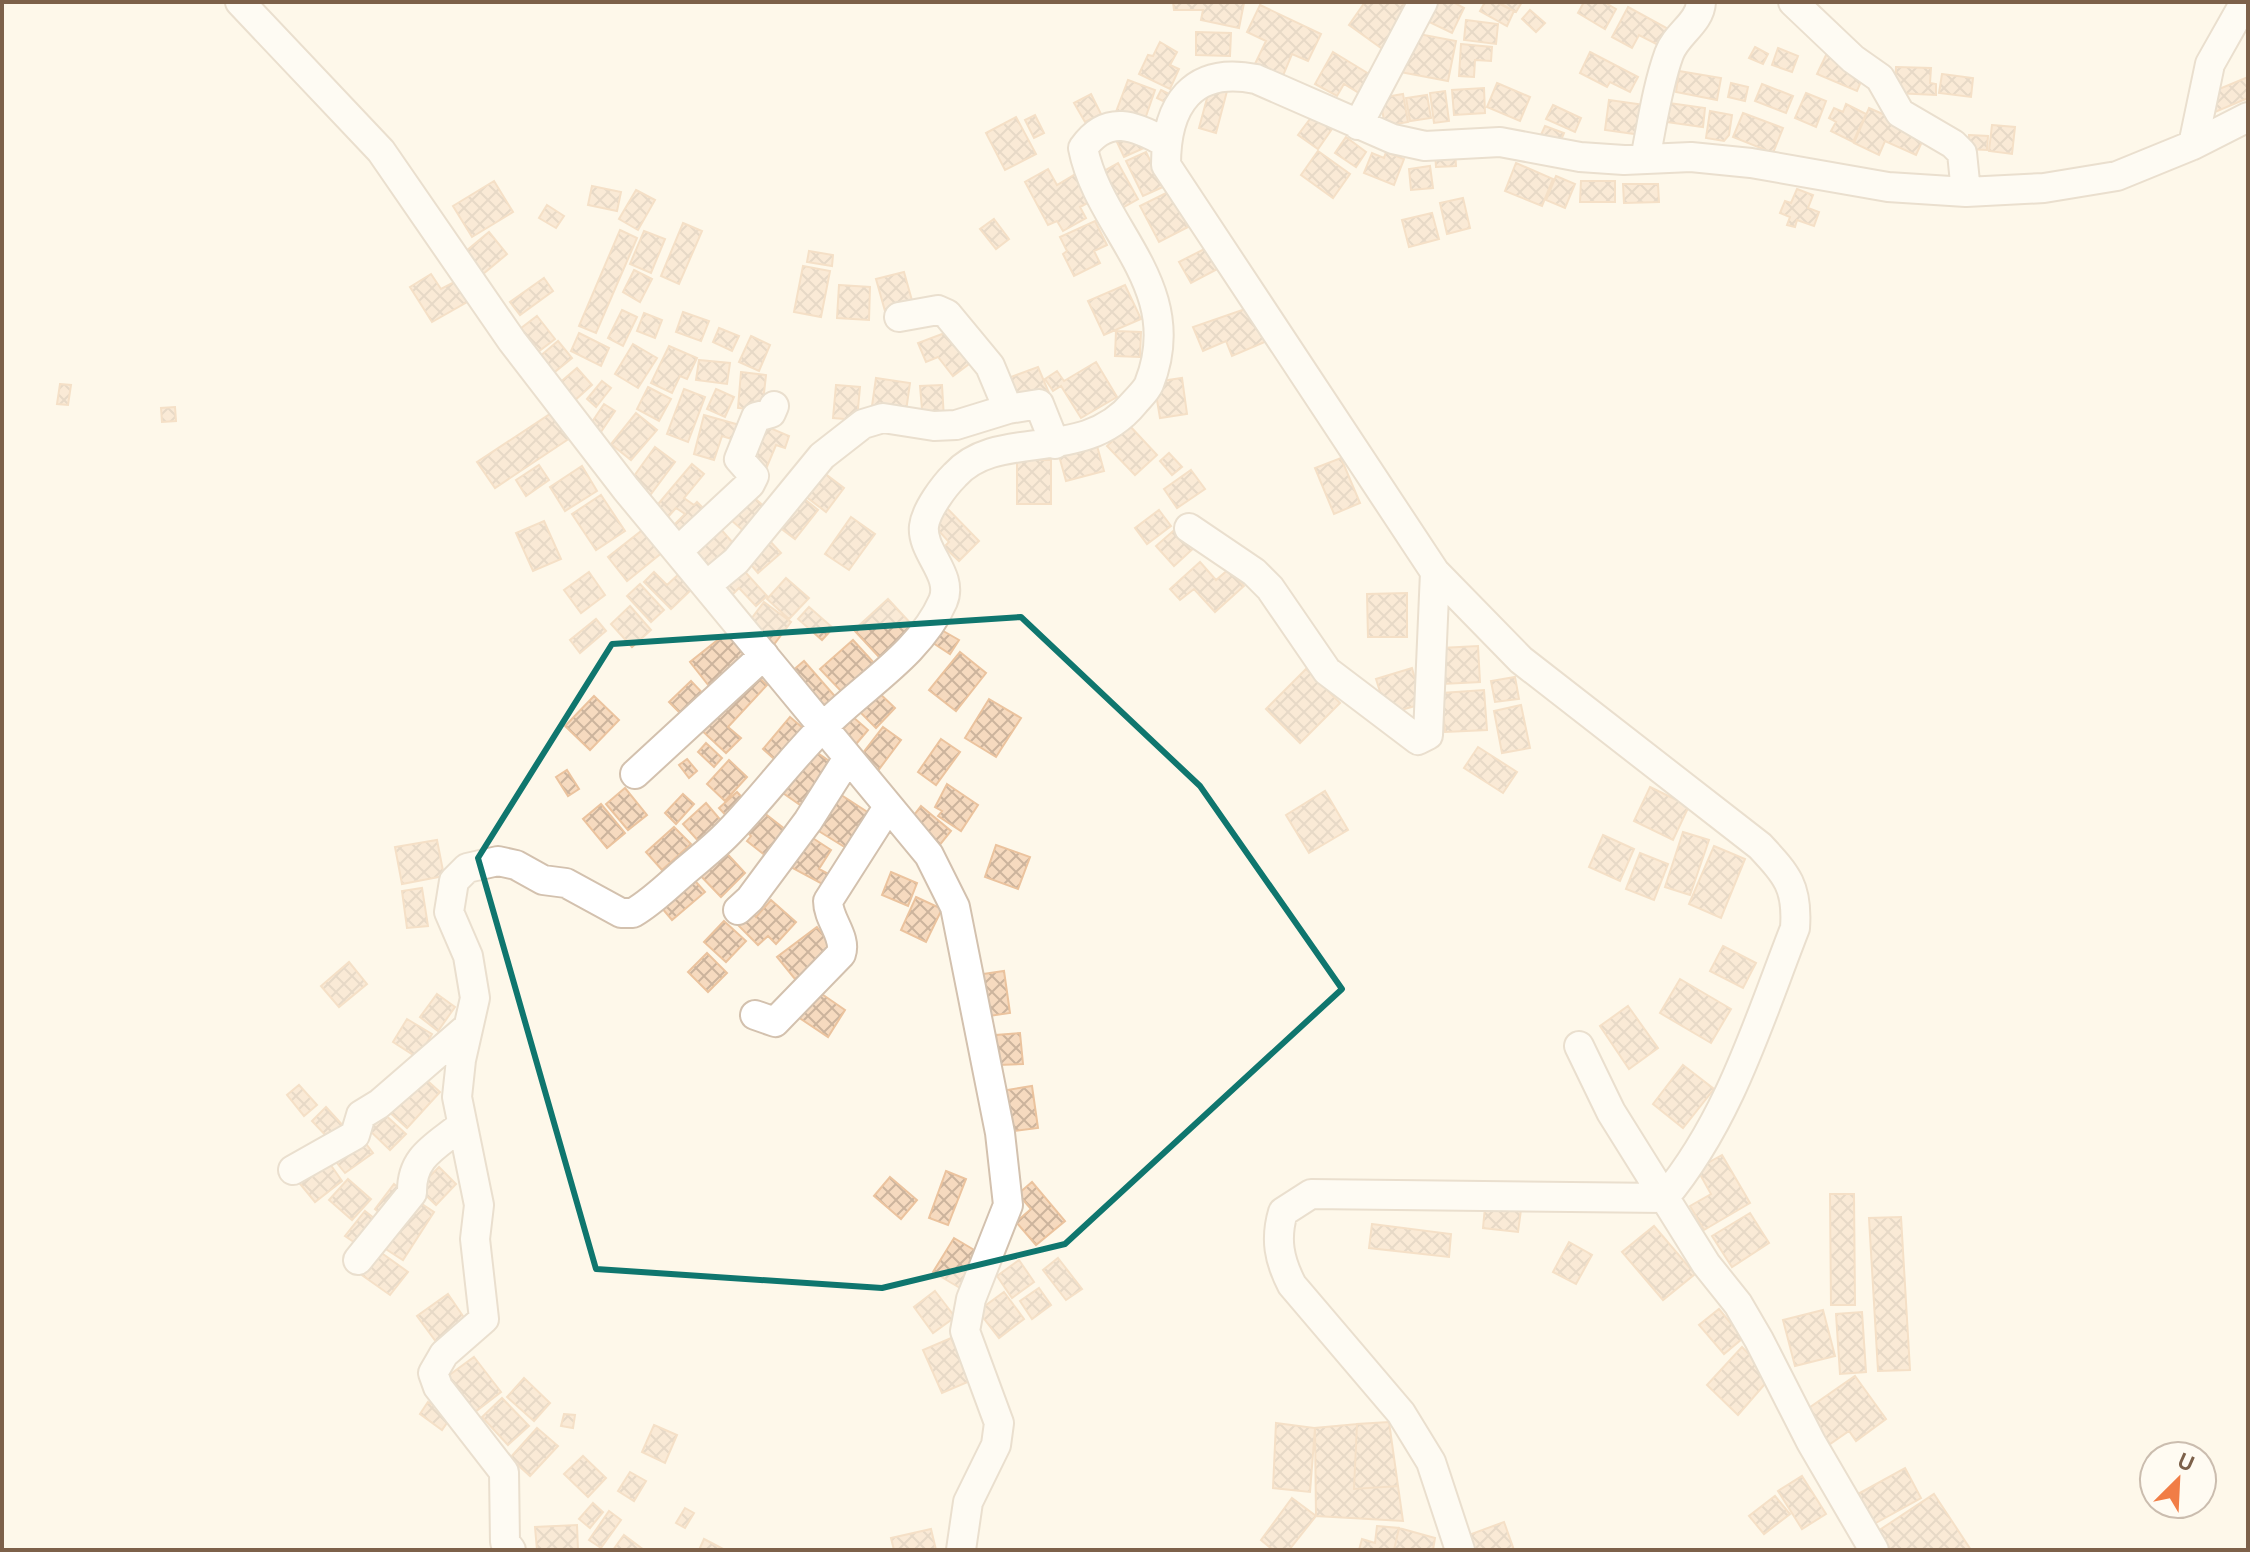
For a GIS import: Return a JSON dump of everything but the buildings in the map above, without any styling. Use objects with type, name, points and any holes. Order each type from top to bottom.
[{"type":"street","points":[[240,2],[381,151],[512,341],[678,551],[929,855],[955,907],[1004,1165],[1008,1205],[971,1299],[965,1331],[999,1423],[996,1445],[968,1502],[961,1550]]},
{"type":"street","points":[[1358,125],[1423,2]]},
{"type":"street","points":[[1645,159],[1669,55],[1682,32],[1699,16],[1701,2]]},
{"type":"street","points":[[1793,2],[1853,59],[1880,78],[1900,113],[1953,144],[1962,153],[1966,192]]},
{"type":"street","points":[[2193,145],[2210,64],[2245,2]]},
{"type":"street","points":[[1664,1198],[1682,1177],[1733,1084],[1795,928],[1797,900],[1786,874],[1760,846],[1521,660],[1435,572],[1166,165],[1166,143],[1184,97],[1200,81],[1234,74],[1256,79],[1393,139],[1425,146],[1500,142],[1580,157],[1691,157],[1736,161],[1888,187],[1966,192],[2044,188],[2117,176],[2193,145],[2248,117]]},
{"type":"street","points":[[511,1550],[505,1542],[504,1472],[438,1387],[433,1373],[444,1354],[484,1319],[475,1239],[479,1205],[461,1126],[458,1077],[475,998],[468,956],[449,912],[454,881],[467,868],[498,861],[516,865],[543,880],[574,886],[621,913],[633,913],[727,835],[823,727],[911,648],[944,599],[945,584],[927,544],[924,526],[954,475],[976,456],[1055,444],[1102,431],[1127,411],[1148,386],[1157,353],[1156,310],[1140,261],[1087,168],[1083,148],[1104,127],[1123,124],[1145,131],[1166,143]]},
{"type":"street","points":[[899,317],[938,310],[947,314],[990,366],[1008,409]]},
{"type":"street","points":[[707,585],[736,561],[822,456],[863,424],[883,418],[934,426],[956,425],[1008,409],[1039,404],[1055,444]]},
{"type":"street","points":[[678,551],[750,484],[754,476],[739,459],[756,417],[771,413],[774,406]]},
{"type":"street","points":[[1189,528],[1254,572],[1270,588],[1327,671],[1418,740],[1428,735],[1435,572]]},
{"type":"street","points":[[635,774],[764,655]]},
{"type":"street","points":[[738,910],[750,899],[808,821],[848,758]]},
{"type":"street","points":[[755,1015],[775,1022],[841,954],[843,944],[828,910],[828,901],[888,807]]},
{"type":"street","points":[[293,1170],[351,1138],[357,1131],[361,1115],[379,1104],[468,1027]]},
{"type":"street","points":[[1579,1046],[1611,1112],[1706,1264],[1738,1304],[1786,1388],[1824,1466],[1874,1550]]},
{"type":"street","points":[[358,1260],[412,1193],[412,1174],[421,1159],[461,1126]]},
{"type":"street","points":[[1460,1550],[1431,1462],[1401,1413],[1292,1285],[1280,1261],[1279,1227],[1283,1212],[1311,1194],[1664,1198]]},
{"type":"highlighted area","points":[[1021,617],[1200,786],[1342,989],[1065,1244],[882,1288],[596,1269],[478,858],[612,644]]}]
